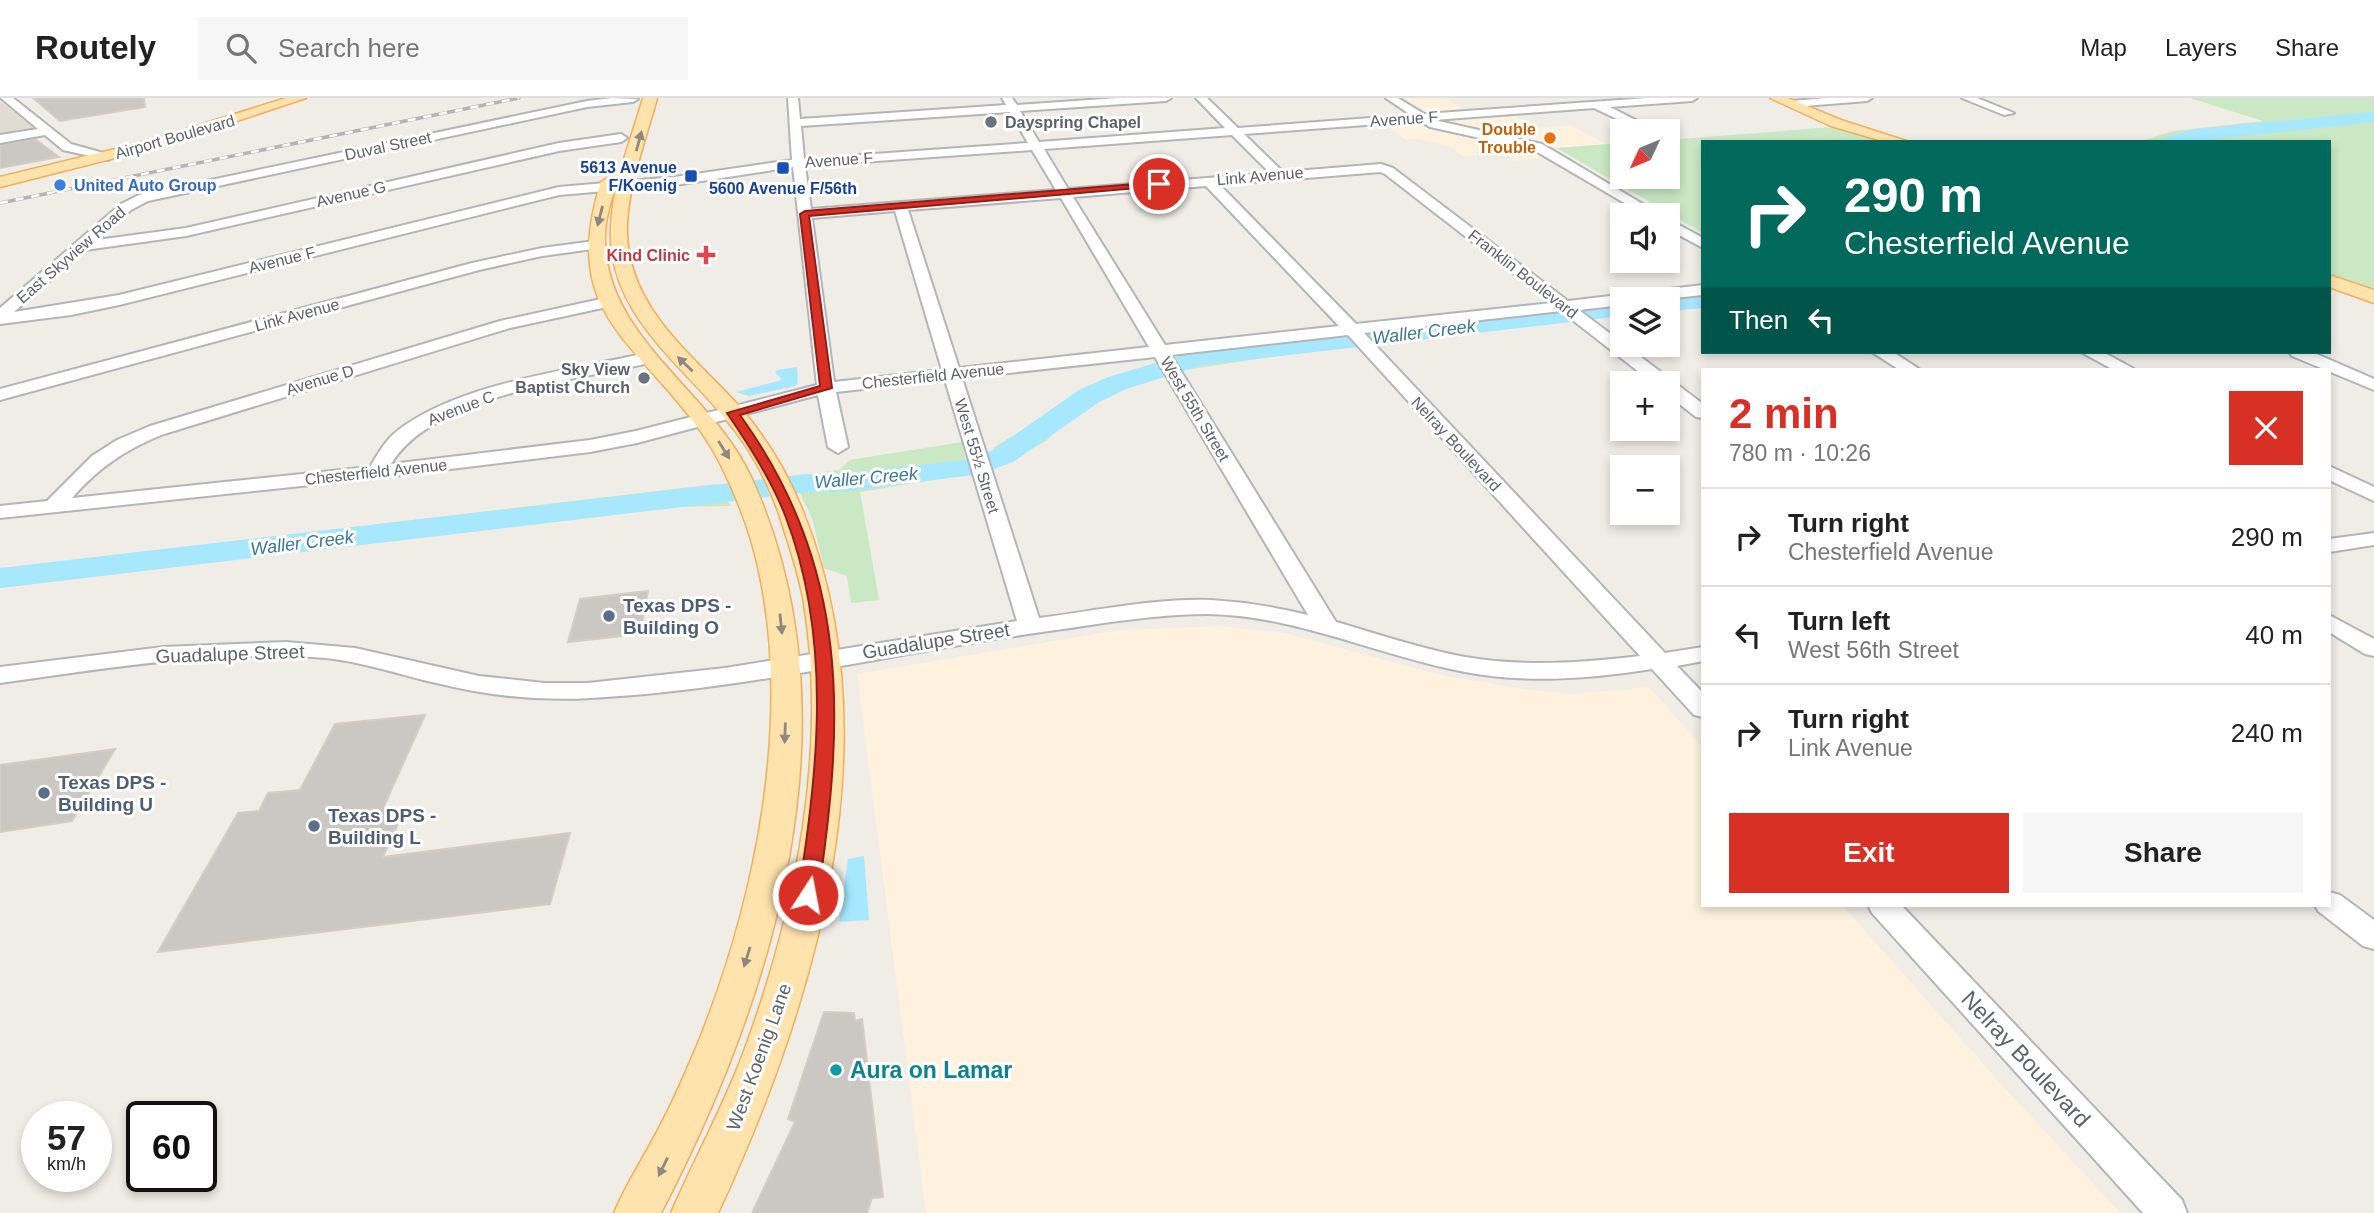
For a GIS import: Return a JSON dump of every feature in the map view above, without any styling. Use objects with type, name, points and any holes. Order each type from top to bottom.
[{"type":"main road","name":"Airport Boulevard","points":[[0,184],[231,122],[299,98]]},
{"type":"main road","name":"West Koenig Lane","points":[[650,98],[621,211],[619,243],[626,279],[644,315],[672,352],[733,413],[778,485],[802,542],[811,576],[825,659],[827,712],[821,809],[813,873],[799,939],[778,1017],[752,1087],[694,1213]]},
{"type":"main road","points":[[1777,98],[1844,126],[1895,140]]},
{"type":"main road","points":[[628,115],[607,186],[595,246],[602,283],[619,321],[647,358],[704,420],[725,450],[745,490],[768,548],[776,584],[784,665],[782,775],[766,877],[751,942],[729,1016],[700,1090],[637,1213]]},
{"type":"main road","points":[[2331,281],[2374,296]]},
{"type":"street","points":[[6,98],[67,147],[108,156]]},
{"type":"street","points":[[793,98],[798,163],[826,388],[838,447]]},
{"type":"street","points":[[795,123],[1010,103],[1166,98]]},
{"type":"street","points":[[1201,98],[1278,174]]},
{"type":"street","points":[[1391,98],[1421,118],[1443,128],[1524,142],[1544,149],[1634,203]]},
{"type":"street","points":[[1584,98],[1626,119]]},
{"type":"street","name":"Avenue F","points":[[0,317],[96,305],[547,194],[607,186],[798,163],[1692,98]]},
{"type":"street","points":[[1792,104],[1865,98]]},
{"type":"street","points":[[1968,98],[2008,113]]},
{"type":"street","name":"West 55th Street","points":[[1010,103],[1034,147],[1326,626]]},
{"type":"street","name":"Duval Street","points":[[144,198],[587,104],[628,115]]},
{"type":"street","name":"Avenue G","points":[[81,246],[164,236],[559,147],[628,115]]},
{"type":"street","points":[[0,139],[48,131]]},
{"type":"street","name":"Link Avenue","points":[[805,214],[1278,174],[1381,168]]},
{"type":"street","name":"Franklin Boulevard","points":[[1381,168],[1389,171],[1648,371]]},
{"type":"street","name":"Nelray Boulevard","points":[[1208,180],[1357,336],[1701,707]]},
{"type":"street","name":"East Skyview Road","points":[[0,317],[125,207],[144,198]]},
{"type":"street","name":"West 55½ Street","points":[[900,206],[1030,626]]},
{"type":"street","points":[[1680,230],[1701,243]]},
{"type":"street","name":"Link Avenue","points":[[0,396],[477,266],[542,252],[595,246]]},
{"type":"street","name":"Chesterfield Avenue","points":[[1680,293],[1701,290]]},
{"type":"street","name":"Avenue D","points":[[54,506],[100,457],[156,430],[506,324],[610,302]]},
{"type":"street","name":"Chesterfield Avenue","points":[[0,512],[377,472],[590,446],[826,388],[951,374],[1167,364],[1357,336],[1572,312],[1610,303]]},
{"type":"street","points":[[1884,354],[1908,368]]},
{"type":"street","points":[[2094,354],[2123,368]]},
{"type":"street","points":[[2303,354],[2374,385]]},
{"type":"street","name":"Avenue C","points":[[377,472],[402,437],[444,411],[498,393],[647,358]]},
{"type":"street","name":"Franklin Boulevard","points":[[1680,396],[1701,411]]},
{"type":"street","points":[[2331,473],[2374,495]]},
{"type":"street","points":[[2331,546],[2374,539]]},
{"type":"street","name":"Guadalupe Street","points":[[0,675],[205,650],[270,649],[330,652],[387,661],[436,676],[485,685],[536,690],[605,690],[825,659],[1030,626],[1201,607],[1255,611],[1326,626],[1420,654],[1506,670],[1595,671],[1701,654]]},
{"type":"street","points":[[2331,623],[2374,649]]},
{"type":"street","points":[[2331,905],[2374,937]]},
{"type":"street","name":"Nelray Boulevard","points":[[1885,907],[2168,1213]]},
{"type":"shaded area","points":[[1404,98],[1446,98],[1467,111],[1504,109],[1539,128],[1571,125],[1606,144],[1557,148],[1516,136],[1458,126],[1430,115]]},
{"type":"shaded area","points":[[0,101],[35,129],[35,130],[0,137]]},
{"type":"shaded area","points":[[1415,122],[1443,131],[1513,143],[1534,150],[1546,158],[1514,161],[1502,153],[1463,156],[1450,147],[1417,139],[1406,140],[1383,124]]},
{"type":"shaded area","points":[[1221,626],[1285,633],[1441,675],[1524,689],[1571,694],[1649,687],[1701,745],[1701,907],[1844,907],[2013,1097],[2121,1213],[926,1213],[857,674],[1119,630]]},
{"type":"green space","points":[[2190,98],[2374,98],[2374,297],[2331,281],[2331,140],[2145,140],[2174,131],[2263,121]]},
{"type":"green space","points":[[1833,127],[1880,140],[1701,140],[1701,232],[1680,220],[1680,203],[1651,203],[1627,189],[1680,189],[1680,139]]},
{"type":"green space","points":[[1610,144],[1610,179],[1557,148]]},
{"type":"green space","points":[[1341,336],[1349,345],[1185,370],[1179,359],[1197,353]]},
{"type":"green space","points":[[1155,367],[1161,378],[1110,393],[1083,406],[1046,441],[1000,466],[993,448],[1095,385]]},
{"type":"green space","points":[[962,442],[969,474],[860,492],[879,600],[851,603],[847,576],[824,568],[812,518],[792,477],[839,470],[850,460]]},
{"type":"green space","points":[[716,484],[731,506],[673,507],[0,588],[0,569]]},
{"type":"water","points":[[797,367],[798,383],[795,386],[749,396],[736,392],[782,380],[775,372],[777,370]]},
{"type":"water","points":[[864,856],[869,920],[839,922],[848,859]]},
{"type":"building","points":[[33,98],[144,98],[145,107],[60,121]]},
{"type":"building","points":[[35,139],[59,157],[0,168],[0,145]]},
{"type":"building","name":"Texas DPS - Building O","points":[[648,591],[640,634],[568,642],[580,599]]},
{"type":"building","name":"Texas DPS - Building L","points":[[425,715],[384,806],[400,819],[383,857],[570,833],[550,904],[158,952],[238,813],[259,811],[268,793],[300,790],[335,724]]},
{"type":"building","name":"Texas DPS - Building U","points":[[115,749],[72,821],[0,832],[0,765]]},
{"type":"building","name":"Aura on Lamar","points":[[824,1012],[854,1013],[855,1021],[862,1019],[883,1197],[872,1198],[867,1213],[752,1213],[795,1122],[788,1119]]},
{"type":"waterway","name":"Waller Creek","points":[[2176,140],[2195,134],[2374,117]]},
{"type":"waterway","name":"Waller Creek","points":[[1680,303],[1701,301]]},
{"type":"waterway","name":"Waller Creek","points":[[0,578],[808,483],[848,482],[970,468],[1003,456],[1089,396],[1117,383],[1200,358],[1610,310]]},
{"type":"railway","points":[[0,203],[519,98]]},
{"type":"place","name":"Dayspring Chapel","points":[[991,122]]},
{"type":"place","name":"Double Trouble","points":[[1550,138]]},
{"type":"place","name":"5600 Avenue F/56th","points":[[783,168]]},
{"type":"place","name":"5613 Avenue F/Koenig","points":[[691,176]]},
{"type":"place","name":"United Auto Group","points":[[60,185]]},
{"type":"place","name":"Kind Clinic","points":[[706,255]]},
{"type":"place","name":"Sky View Baptist Church","points":[[644,378]]},
{"type":"place","name":"Texas DPS - Building O","points":[[609,616]]},
{"type":"place","name":"Texas DPS - Building U","points":[[44,793]]},
{"type":"place","name":"Texas DPS - Building L","points":[[314,826]]},
{"type":"place","name":"Aura on Lamar","points":[[836,1070]]},
{"type":"route","points":[[808,895],[821,809],[825,757],[825,659],[811,576],[802,542],[774,478],[733,413],[826,388],[805,214],[1159,184]]}]
